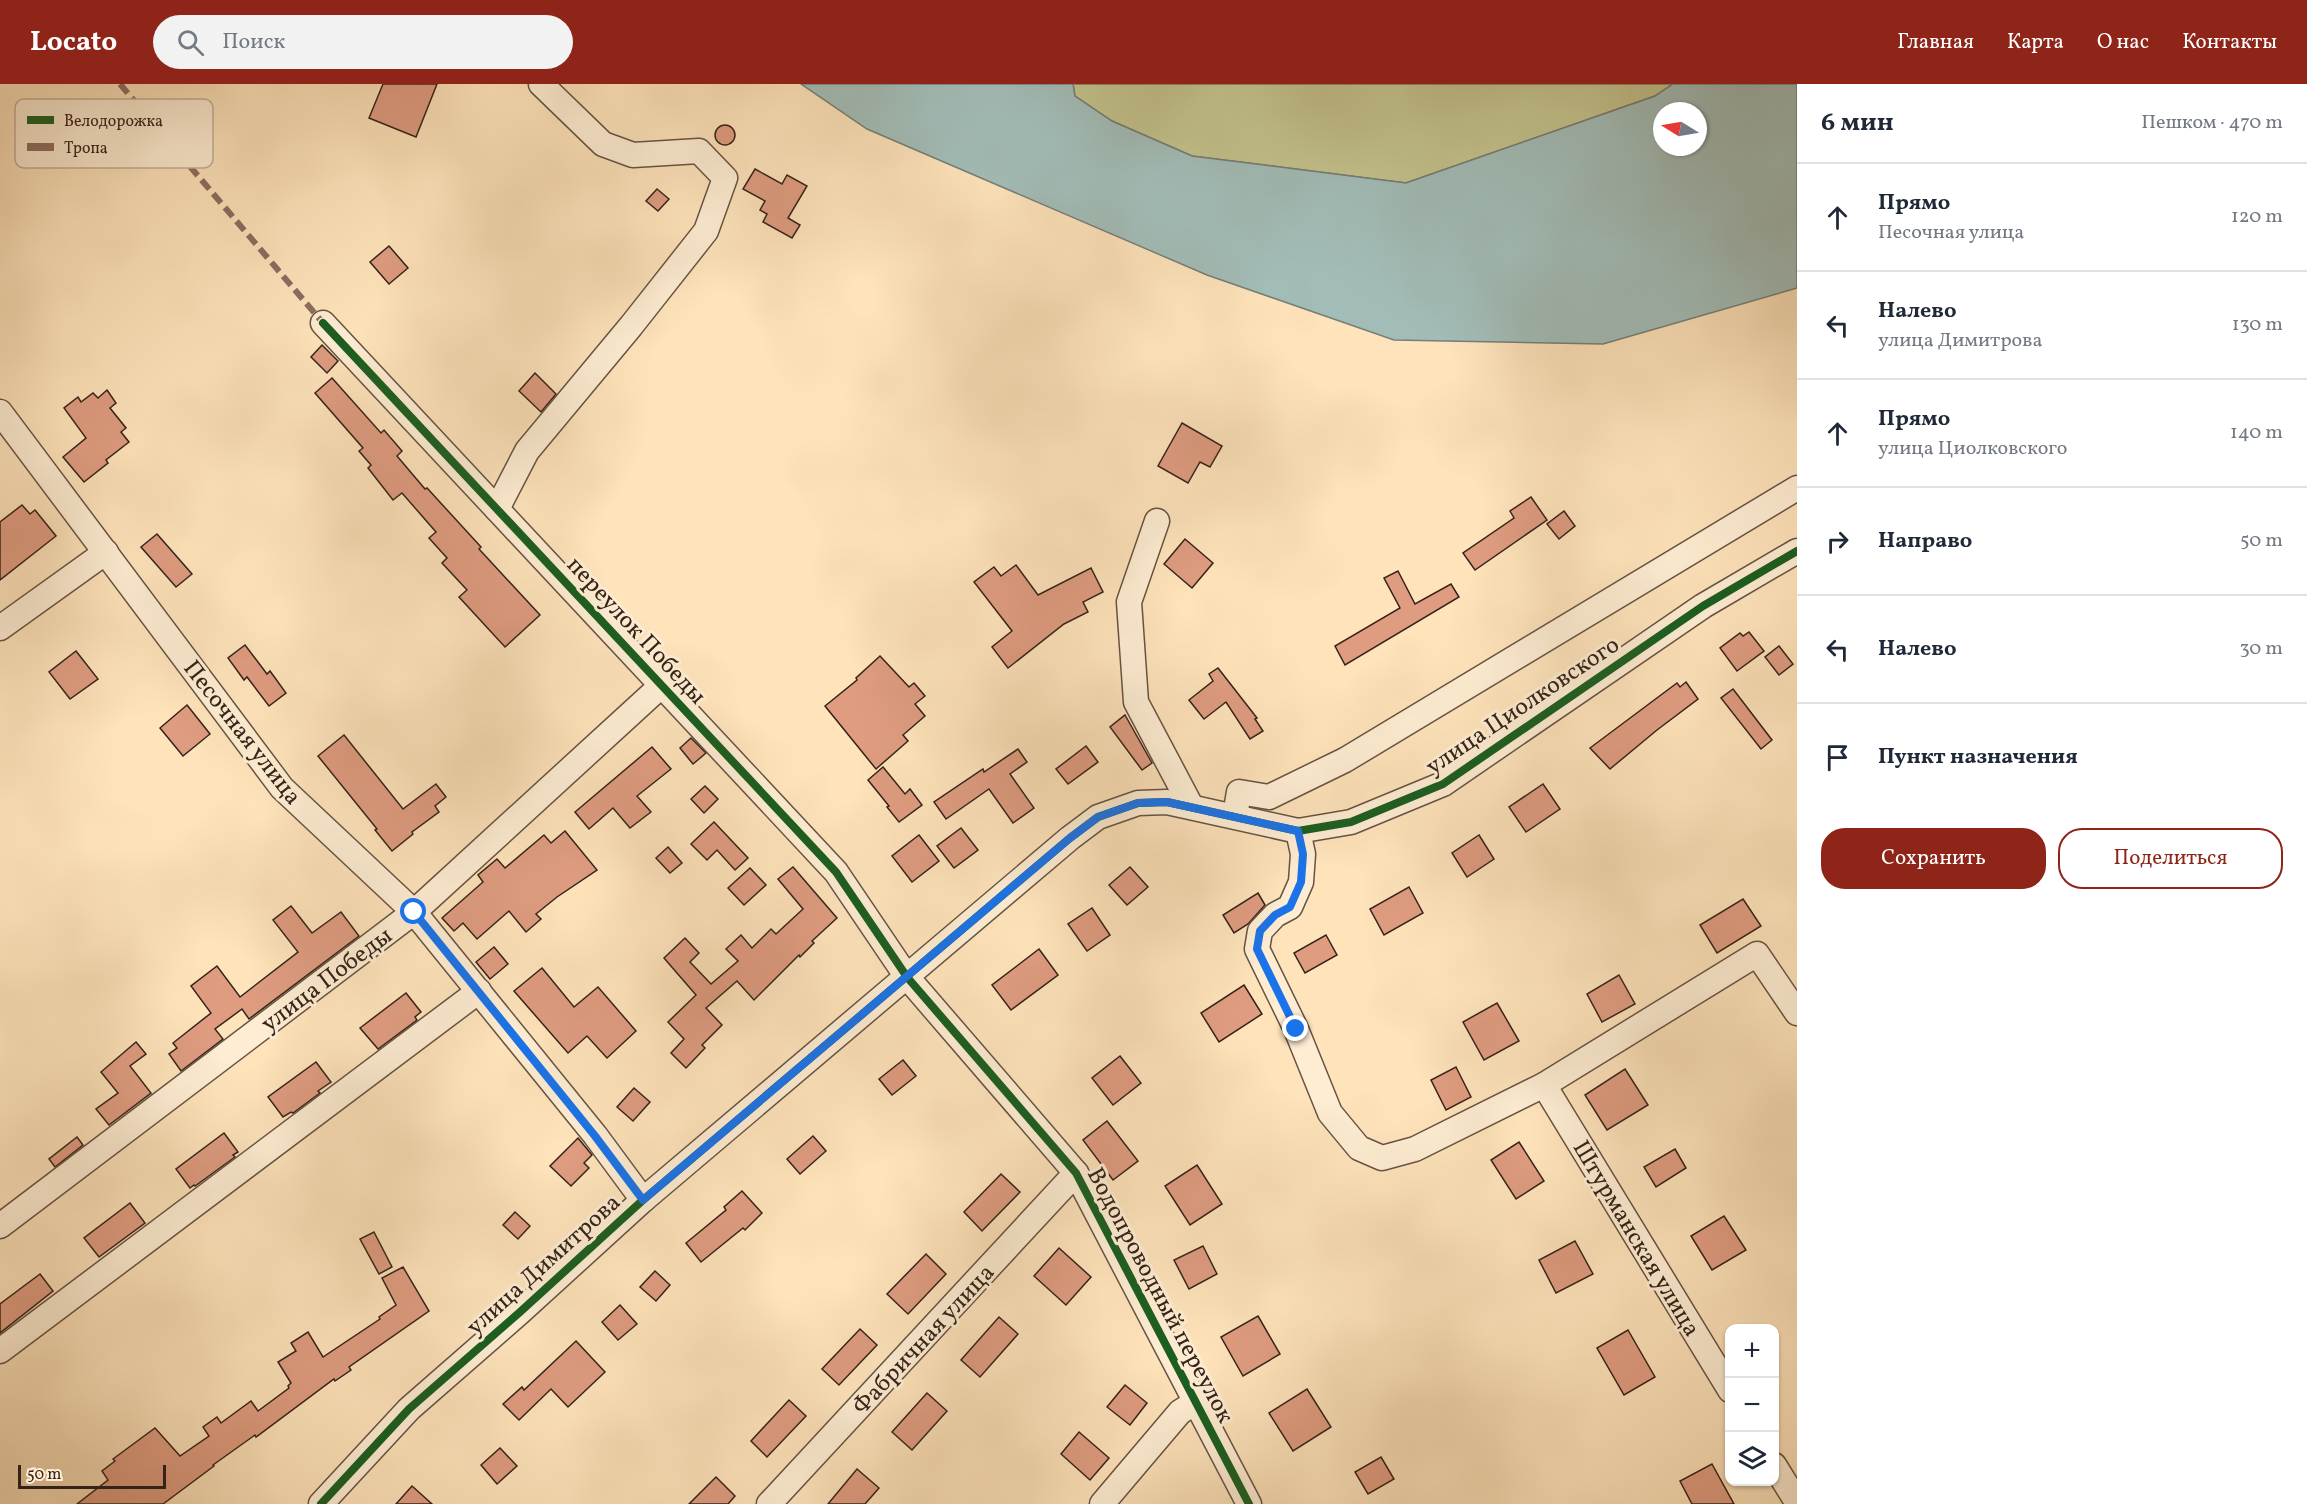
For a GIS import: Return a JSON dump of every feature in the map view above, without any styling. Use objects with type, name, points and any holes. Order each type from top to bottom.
[{"type":"street","points":[[497,508],[526,452],[631,326],[706,231],[725,178],[699,151],[633,155],[603,144],[541,84]]},
{"type":"street","name":"переулок Победы","points":[[323,323],[836,872],[908,977]]},
{"type":"street","name":"Песочная улица","points":[[0,412],[282,788],[414,912],[595,1136],[643,1200]]},
{"type":"street","points":[[1235,816],[1239,792],[1269,797],[1345,760],[1797,488]]},
{"type":"street","points":[[1157,521],[1129,602],[1136,702],[1191,806]]},
{"type":"street","name":"улица Циолковского","points":[[940,949],[1070,838],[1098,817],[1138,803],[1167,802],[1191,806],[1298,831],[1352,822],[1443,784],[1703,606],[1797,551]]},
{"type":"street","points":[[0,628],[106,552]]},
{"type":"street","name":"улица Победы","points":[[0,1226],[414,912],[662,685]]},
{"type":"street","points":[[1298,831],[1303,854],[1301,882],[1290,907],[1275,915],[1260,931],[1257,949],[1296,1029],[1329,1113],[1359,1148],[1382,1158],[1415,1149],[1544,1085],[1756,954],[1797,1013]]},
{"type":"street","name":"улица Димитрова","points":[[321,1504],[409,1409],[643,1200],[940,949]]},
{"type":"street","name":"Водопроводный переулок","points":[[908,977],[1076,1173],[1188,1407],[1249,1504]]},
{"type":"street","points":[[0,1351],[479,991]]},
{"type":"street","name":"Штурманская улица","points":[[1544,1085],[1725,1382]]},
{"type":"street","name":"Фабричная улица","points":[[769,1504],[1076,1173]]},
{"type":"street","points":[[1102,1504],[1188,1407]]},
{"type":"street","points":[[1779,1472],[1797,1502]]},
{"type":"green space","points":[[1073,84],[1673,84],[1655,96],[1406,183],[1192,156],[1112,121],[1075,96]]},
{"type":"water","points":[[801,84],[1073,84],[1075,96],[1112,121],[1192,156],[1406,183],[1655,96],[1673,84],[1797,84],[1797,288],[1603,344],[1394,340],[1207,275],[867,129]]},
{"type":"building","points":[[383,84],[437,84],[416,137],[369,118]]},
{"type":"building","points":[[725,125],[732,128],[735,135],[732,142],[725,145],[718,142],[715,135],[718,128]]},
{"type":"building","points":[[755,169],[782,184],[787,175],[807,186],[788,218],[800,225],[792,238],[763,222],[767,214],[760,210],[765,201],[743,189]]},
{"type":"building","points":[[657,189],[669,199],[658,211],[646,201]]},
{"type":"building","points":[[389,246],[408,268],[389,284],[370,262]]},
{"type":"building","points":[[322,345],[338,361],[327,373],[311,357]]},
{"type":"building","points":[[535,373],[556,394],[541,412],[519,391]]},
{"type":"building","points":[[332,378],[381,433],[384,430],[402,451],[397,456],[540,615],[505,647],[459,597],[467,590],[442,563],[447,558],[429,538],[436,532],[402,493],[393,500],[368,468],[371,465],[359,451],[363,448],[315,393]]},
{"type":"building","points":[[107,390],[116,403],[110,408],[126,428],[121,432],[129,442],[106,460],[108,463],[84,482],[63,457],[86,438],[64,408],[78,397],[81,402],[93,393],[98,398]]},
{"type":"building","points":[[1182,423],[1222,446],[1210,467],[1200,462],[1188,483],[1158,466]]},
{"type":"building","points":[[1531,497],[1547,520],[1475,570],[1463,553],[1514,518],[1510,511]]},
{"type":"building","points":[[22,505],[30,514],[35,510],[56,536],[0,580],[0,522]]},
{"type":"building","points":[[1564,511],[1575,526],[1559,539],[1547,524]]},
{"type":"building","points":[[157,534],[192,574],[176,587],[141,547]]},
{"type":"building","points":[[1185,539],[1213,563],[1192,588],[1164,564]]},
{"type":"building","points":[[1016,565],[1038,595],[1091,568],[1103,592],[1083,602],[1088,612],[1064,624],[1008,668],[992,647],[1012,631],[974,582],[994,567],[1001,576]]},
{"type":"building","points":[[1398,571],[1415,604],[1451,584],[1459,597],[1345,665],[1335,646],[1400,608],[1384,578]]},
{"type":"building","points":[[1749,632],[1764,651],[1737,671],[1720,648],[1740,633],[1743,636]]},
{"type":"building","points":[[245,645],[267,674],[270,671],[286,693],[269,706],[247,677],[244,680],[228,658]]},
{"type":"building","points":[[1779,646],[1793,664],[1779,675],[1765,657]]},
{"type":"building","points":[[76,651],[98,679],[70,699],[49,672]]},
{"type":"building","points":[[880,656],[909,687],[914,683],[925,696],[915,704],[925,716],[903,735],[908,741],[876,769],[825,706],[857,680],[856,678]]},
{"type":"building","points":[[1218,668],[1257,718],[1255,719],[1263,731],[1250,739],[1226,702],[1204,719],[1189,700],[1213,681],[1209,674]]},
{"type":"building","points":[[1686,682],[1698,699],[1610,769],[1590,748],[1677,683],[1680,687]]},
{"type":"building","points":[[1733,689],[1772,740],[1761,749],[1721,698]]},
{"type":"building","points":[[187,705],[210,734],[183,756],[160,728]]},
{"type":"building","points":[[1125,715],[1152,763],[1142,770],[1110,727]]},
{"type":"building","points":[[344,735],[403,809],[436,784],[446,797],[435,806],[439,812],[412,832],[413,834],[392,851],[318,756]]},
{"type":"building","points":[[691,738],[706,753],[693,764],[680,748]]},
{"type":"building","points":[[1086,746],[1098,762],[1068,784],[1056,769]]},
{"type":"building","points":[[652,747],[671,769],[637,796],[651,812],[630,828],[613,808],[589,829],[575,812]]},
{"type":"building","points":[[1018,749],[1027,762],[1010,774],[1034,808],[1013,823],[989,789],[946,819],[934,802]]},
{"type":"building","points":[[883,767],[905,794],[910,789],[922,805],[899,822],[868,780]]},
{"type":"building","points":[[1543,784],[1560,809],[1526,832],[1509,807]]},
{"type":"building","points":[[705,786],[718,799],[704,813],[691,799]]},
{"type":"building","points":[[714,822],[748,858],[735,870],[717,850],[707,860],[691,844]]},
{"type":"building","points":[[961,828],[978,850],[954,868],[937,846]]},
{"type":"building","points":[[565,831],[597,870],[536,914],[541,919],[526,932],[509,911],[477,939],[463,923],[454,931],[442,918],[483,882],[478,875],[497,859],[505,868],[544,835],[551,843]]},
{"type":"building","points":[[919,835],[939,861],[912,882],[892,856]]},
{"type":"building","points":[[1479,835],[1494,859],[1467,877],[1452,853]]},
{"type":"building","points":[[668,847],[682,863],[670,873],[656,858]]},
{"type":"building","points":[[793,867],[837,918],[754,1000],[737,981],[706,1008],[722,1025],[702,1045],[705,1048],[686,1068],[671,1053],[684,1039],[668,1022],[696,995],[664,958],[685,938],[699,953],[690,962],[711,984],[738,961],[726,949],[741,935],[752,948],[771,929],[776,934],[803,909],[778,879]]},
{"type":"building","points":[[1130,867],[1148,887],[1127,905],[1109,885]]},
{"type":"building","points":[[750,868],[766,885],[744,905],[728,888]]},
{"type":"building","points":[[1409,887],[1423,913],[1384,935],[1370,909]]},
{"type":"building","points":[[1258,893],[1265,905],[1248,924],[1234,933],[1223,915]]},
{"type":"building","points":[[1743,899],[1761,926],[1717,953],[1700,925]]},
{"type":"building","points":[[291,906],[312,933],[341,912],[359,936],[249,1019],[242,1009],[215,1029],[223,1039],[181,1071],[169,1054],[177,1048],[173,1043],[211,1013],[191,986],[217,966],[240,997],[298,952],[273,920]]},
{"type":"building","points":[[1092,908],[1110,935],[1087,951],[1068,924]]},
{"type":"building","points":[[1326,935],[1337,955],[1305,973],[1294,953]]},
{"type":"building","points":[[494,947],[508,964],[490,979],[476,962]]},
{"type":"building","points":[[1039,949],[1058,975],[1011,1010],[992,985]]},
{"type":"building","points":[[542,968],[574,1007],[598,987],[636,1031],[607,1058],[587,1036],[568,1053],[514,991]]},
{"type":"building","points":[[1619,975],[1635,1004],[1602,1022],[1587,994]]},
{"type":"building","points":[[1244,985],[1262,1014],[1219,1042],[1201,1013]]},
{"type":"building","points":[[406,993],[421,1012],[415,1017],[417,1020],[378,1049],[360,1028]]},
{"type":"building","points":[[1497,1003],[1519,1041],[1484,1060],[1463,1022]]},
{"type":"building","points":[[136,1042],[146,1054],[130,1066],[151,1093],[109,1125],[96,1109],[118,1093],[101,1072]]},
{"type":"building","points":[[1120,1056],[1141,1083],[1113,1105],[1092,1078]]},
{"type":"building","points":[[903,1060],[916,1076],[892,1095],[879,1079]]},
{"type":"building","points":[[316,1062],[331,1082],[293,1113],[283,1117],[268,1097]]},
{"type":"building","points":[[1456,1067],[1471,1097],[1446,1110],[1431,1080]]},
{"type":"building","points":[[1625,1069],[1648,1105],[1607,1130],[1585,1095]]},
{"type":"building","points":[[634,1088],[650,1102],[633,1121],[617,1107]]},
{"type":"building","points":[[1107,1121],[1138,1161],[1113,1180],[1083,1140]]},
{"type":"building","points":[[224,1133],[238,1152],[233,1155],[235,1157],[190,1188],[176,1169]]},
{"type":"building","points":[[813,1136],[826,1151],[800,1174],[787,1159]]},
{"type":"building","points":[[77,1137],[83,1145],[55,1167],[49,1159]]},
{"type":"building","points":[[578,1138],[592,1155],[584,1163],[589,1168],[571,1186],[550,1166]]},
{"type":"building","points":[[1519,1142],[1544,1181],[1516,1199],[1491,1160]]},
{"type":"building","points":[[1675,1149],[1686,1168],[1656,1187],[1644,1167]]},
{"type":"building","points":[[1197,1165],[1222,1204],[1190,1225],[1165,1186]]},
{"type":"building","points":[[1001,1174],[1020,1192],[982,1231],[964,1212]]},
{"type":"building","points":[[742,1191],[762,1213],[745,1230],[743,1228],[701,1262],[686,1243],[726,1210],[724,1207]]},
{"type":"building","points":[[130,1203],[145,1223],[99,1257],[84,1238]]},
{"type":"building","points":[[515,1212],[530,1226],[518,1239],[503,1225]]},
{"type":"building","points":[[1724,1216],[1746,1250],[1712,1270],[1691,1236]]},
{"type":"building","points":[[374,1232],[392,1267],[379,1274],[360,1239]]},
{"type":"building","points":[[1575,1241],[1593,1274],[1556,1293],[1539,1260]]},
{"type":"building","points":[[1203,1246],[1217,1274],[1189,1289],[1174,1260]]},
{"type":"building","points":[[1059,1248],[1091,1277],[1066,1305],[1034,1276]]},
{"type":"building","points":[[926,1254],[946,1274],[908,1314],[887,1294]]},
{"type":"building","points":[[403,1267],[429,1311],[349,1367],[351,1370],[335,1381],[334,1379],[256,1437],[255,1435],[163,1504],[77,1504],[108,1480],[102,1471],[115,1461],[113,1459],[155,1428],[180,1456],[209,1436],[203,1427],[217,1417],[221,1423],[251,1401],[258,1411],[289,1388],[291,1383],[278,1362],[296,1351],[291,1343],[308,1332],[323,1357],[380,1319],[379,1317],[396,1305],[382,1278]]},
{"type":"building","points":[[655,1271],[670,1285],[656,1301],[640,1287]]},
{"type":"building","points":[[40,1274],[53,1291],[0,1333],[0,1304]]},
{"type":"building","points":[[620,1305],[637,1324],[618,1340],[602,1322]]},
{"type":"building","points":[[1258,1316],[1280,1354],[1243,1376],[1221,1337]]},
{"type":"building","points":[[999,1317],[1018,1334],[980,1377],[961,1360]]},
{"type":"building","points":[[860,1329],[877,1345],[839,1385],[822,1369]]},
{"type":"building","points":[[1628,1330],[1655,1377],[1624,1395],[1597,1348]]},
{"type":"building","points":[[576,1341],[605,1372],[568,1407],[551,1389],[519,1420],[503,1404],[522,1387],[524,1390]]},
{"type":"building","points":[[1125,1385],[1147,1403],[1130,1425],[1107,1407]]},
{"type":"building","points":[[1307,1389],[1331,1427],[1293,1451],[1269,1413]]},
{"type":"building","points":[[927,1393],[947,1411],[912,1450],[892,1432]]},
{"type":"building","points":[[789,1400],[806,1416],[767,1457],[751,1441]]},
{"type":"building","points":[[1079,1432],[1109,1458],[1090,1480],[1061,1454]]},
{"type":"building","points":[[500,1448],[517,1466],[497,1484],[481,1465]]},
{"type":"building","points":[[1381,1457],[1394,1479],[1368,1494],[1355,1472]]},
{"type":"building","points":[[1712,1464],[1734,1504],[1692,1504],[1680,1481]]},
{"type":"building","points":[[857,1469],[879,1488],[865,1504],[828,1504]]},
{"type":"building","points":[[716,1477],[735,1496],[728,1504],[689,1504]]},
{"type":"building","points":[[412,1486],[432,1504],[396,1504]]},
{"type":"marked path","points":[[120,84],[133,99]]},
{"type":"marked path","points":[[191,168],[323,323]]},
{"type":"cycle path","points":[[323,323],[836,872],[907,977],[1076,1173],[1249,1504]]},
{"type":"cycle path","points":[[321,1504],[409,1409],[643,1200],[1070,838],[1098,817],[1138,803],[1167,802],[1298,831],[1351,822],[1443,784],[1703,606],[1797,551]]},
{"type":"route","points":[[414,912],[595,1136],[643,1200],[1070,838],[1098,817],[1138,803],[1167,802],[1191,806],[1298,831],[1303,854],[1301,882],[1290,907],[1275,915],[1260,931],[1257,949],[1296,1029]]}]
